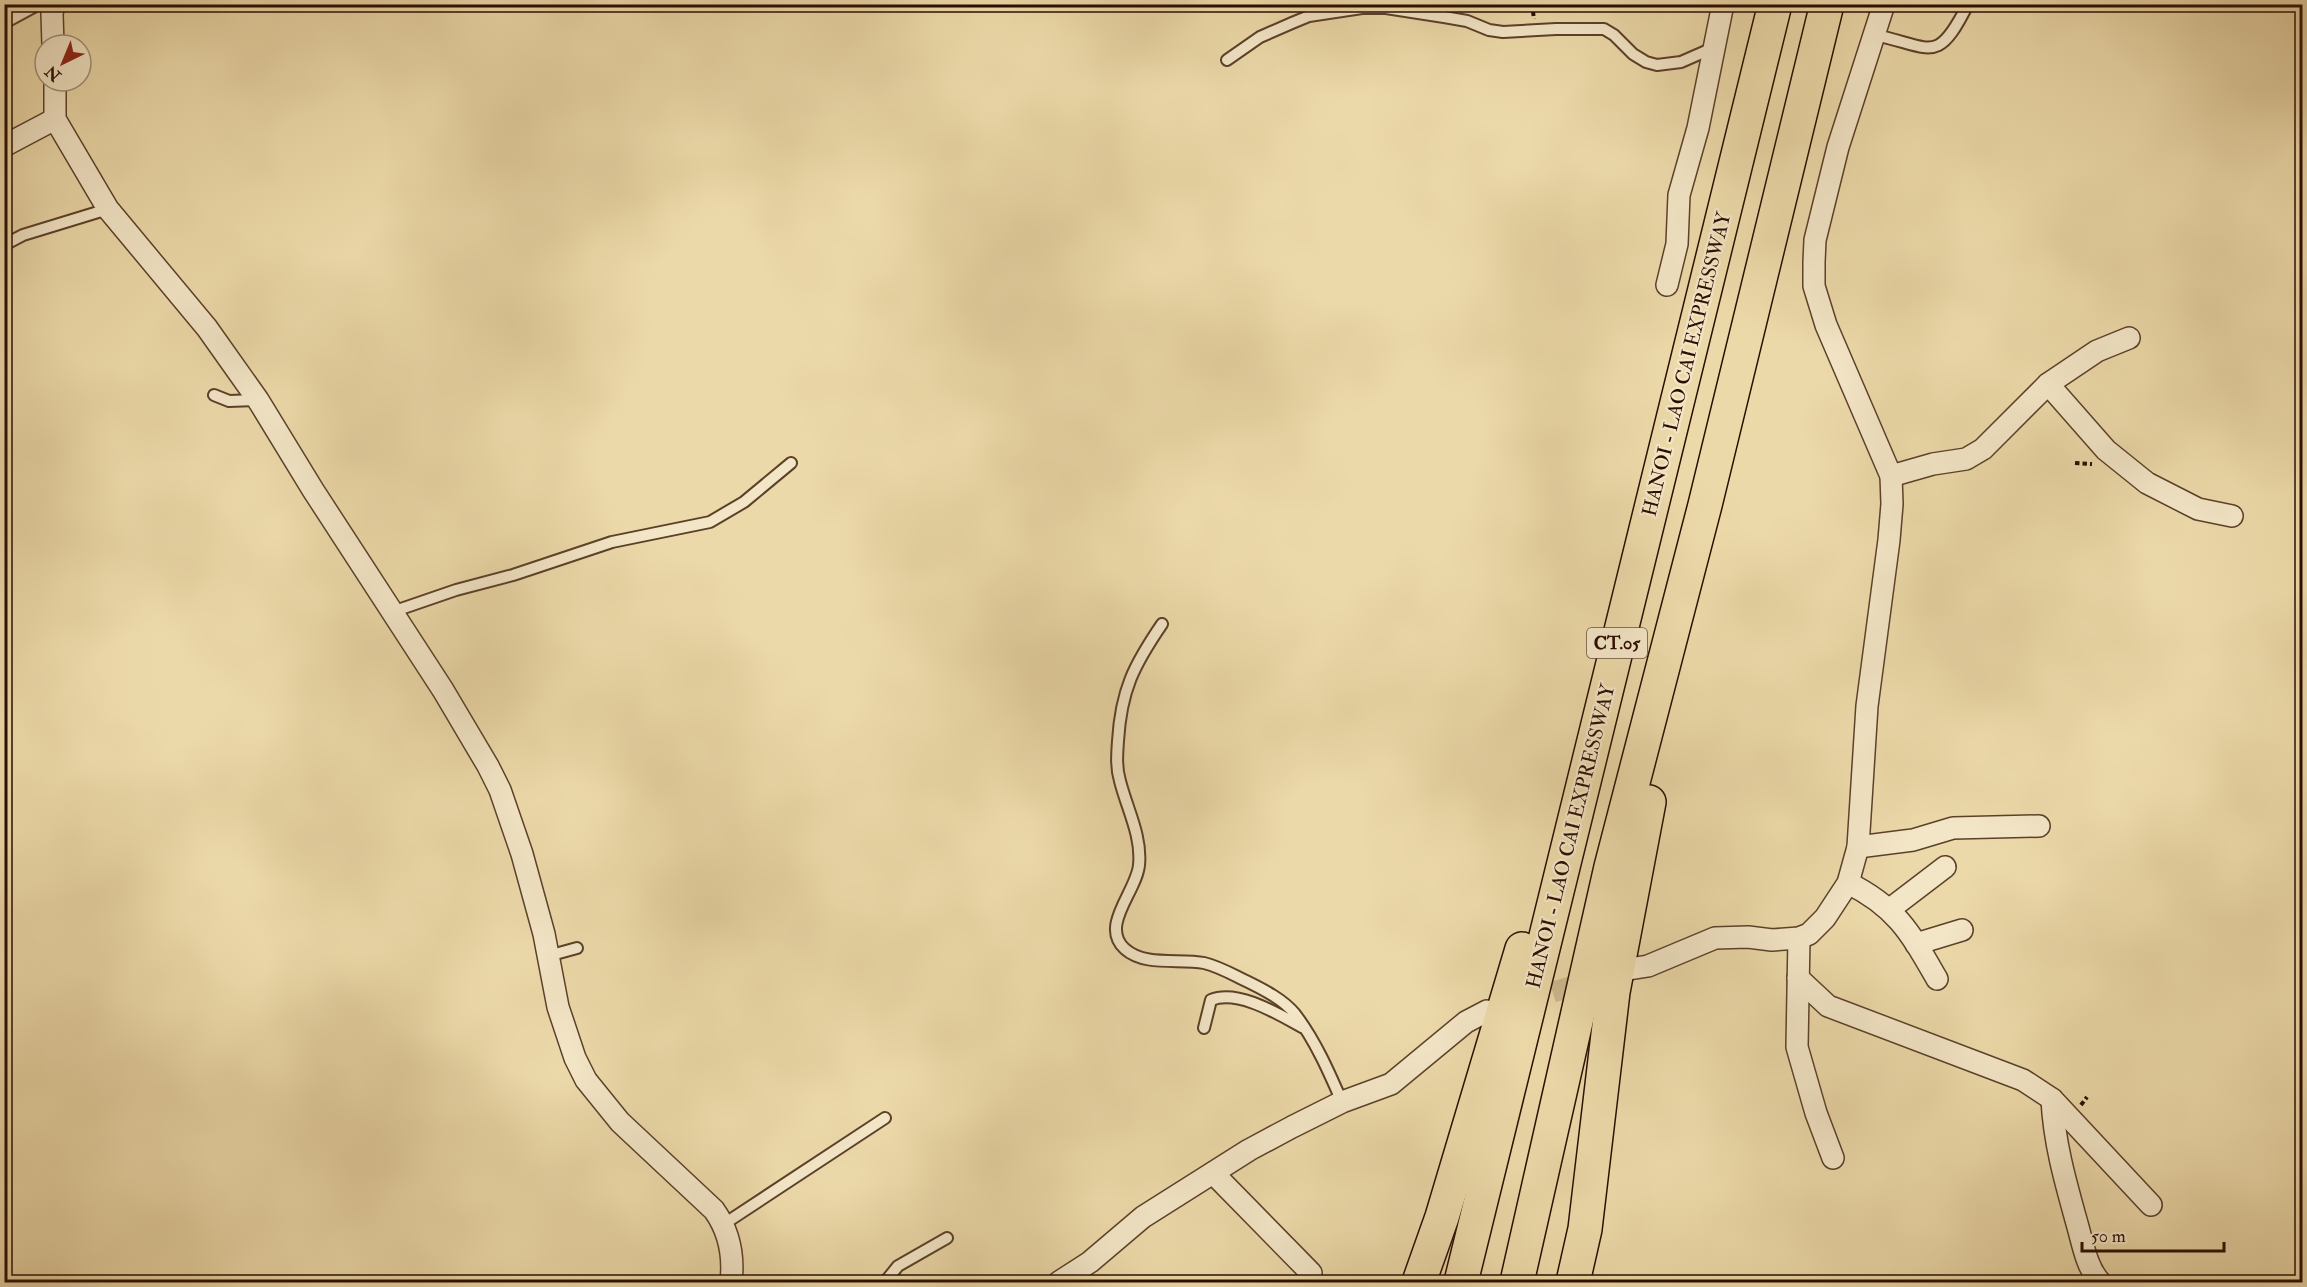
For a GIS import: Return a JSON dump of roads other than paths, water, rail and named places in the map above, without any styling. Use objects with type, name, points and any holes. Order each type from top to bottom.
[{"type":"highway","name":"HANOI - LAO CAI EXPRESSWAY","points":[[1461,1282],[1775,4]]},
{"type":"highway","name":"CT.05","points":[[1517,1282],[1611,867],[1705,505],[1827,4]]},
{"type":"highway","points":[[1573,1282],[1585,1229],[1613,992],[1705,505]]},
{"type":"highway","points":[[1419,1282],[1442,1217],[1507,995],[1594,734]]},
{"type":"street","points":[[1667,285],[1677,244],[1679,195],[1692,152],[1716,47],[1723,4]]},
{"type":"street","points":[[1629,969],[1648,966],[1715,938],[1749,937],[1772,940],[1799,938],[1809,934],[1825,918],[1848,883],[1858,847],[1867,706],[1889,540],[1892,504],[1891,476],[1833,344],[1820,308],[1814,286],[1815,240],[1838,147],[1884,4]]},
{"type":"street","points":[[47,7],[51,33]]},
{"type":"street","points":[[55,93],[55,119],[108,209],[207,328],[258,400],[473,740],[500,790],[532,888],[566,1034],[586,1080],[620,1122],[714,1210],[724,1224],[732,1258],[731,1282]]},
{"type":"street","points":[[4,146],[55,119]]},
{"type":"street","points":[[1891,476],[1933,464],[1966,459],[1983,449],[2048,384],[2097,351],[2129,338]]},
{"type":"street","points":[[2048,384],[2106,450],[2147,483],[2198,509],[2232,516]]},
{"type":"street","points":[[1858,847],[1913,840],[1953,828],[2039,826]]},
{"type":"street","points":[[1890,909],[1945,867]]},
{"type":"street","points":[[1848,883],[1870,894],[1890,909],[1905,925],[1937,979]]},
{"type":"street","points":[[1916,944],[1962,930]]},
{"type":"street","points":[[1799,938],[1797,1047],[1816,1113],[1833,1158]]},
{"type":"street","points":[[1798,978],[1828,1006],[2023,1080],[2052,1099],[2151,1205]]},
{"type":"street","points":[[1059,1282],[1090,1262],[1143,1217],[1257,1145],[1342,1102],[1391,1084],[1466,1022],[1487,1011]]},
{"type":"street","points":[[2052,1099],[2054,1130],[2061,1169],[2086,1257],[2100,1282]]},
{"type":"street","points":[[1213,1173],[1311,1273]]},
{"type":"lane","points":[[1875,35],[1919,47],[1934,48],[1948,39],[1968,4]]},
{"type":"lane","points":[[4,23],[47,7]]},
{"type":"lane","points":[[1227,60],[1260,37],[1309,16],[1362,8],[1386,8],[1444,17],[1503,32],[1604,29],[1646,62],[1657,64],[1681,62],[1716,47]]},
{"type":"lane","points":[[4,245],[23,235],[108,209]]},
{"type":"lane","points":[[214,395],[229,401],[258,400]]},
{"type":"lane","points":[[392,612],[612,542],[710,522],[744,502],[791,463]]},
{"type":"lane","points":[[1162,624],[1143,651],[1128,683],[1119,722],[1117,765],[1138,839],[1139,867],[1119,914],[1116,930],[1118,941],[1131,954],[1148,959],[1205,963],[1224,970],[1262,989],[1281,1002],[1294,1014],[1324,1061],[1342,1102]]},
{"type":"lane","points":[[548,956],[577,948]]},
{"type":"lane","points":[[1204,1028],[1210,1000],[1221,995],[1265,1007],[1303,1028]]},
{"type":"lane","points":[[724,1224],[885,1118]]},
{"type":"lane","points":[[885,1282],[898,1266],[947,1238]]},
{"type":"tunnel","points":[[1523,1001],[1594,980]]}]
